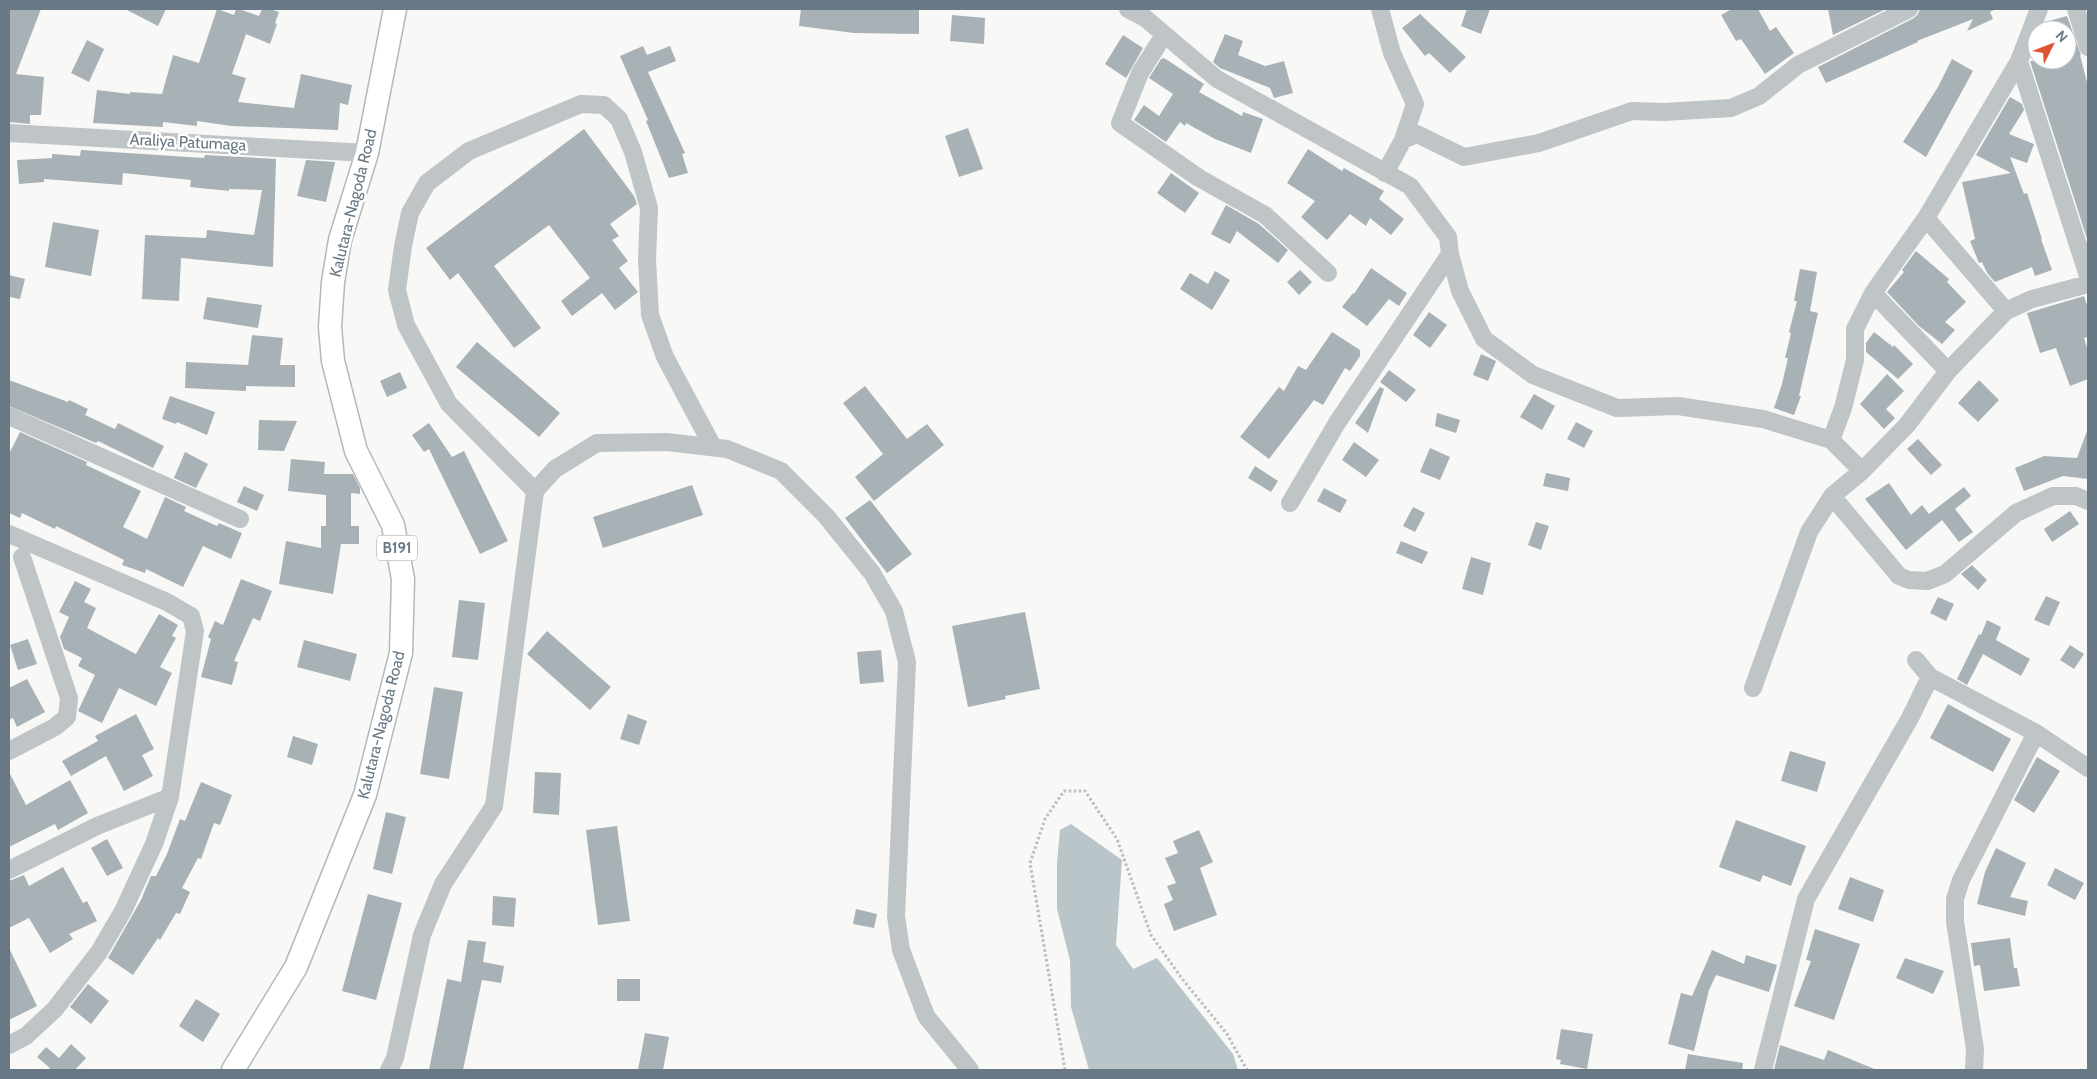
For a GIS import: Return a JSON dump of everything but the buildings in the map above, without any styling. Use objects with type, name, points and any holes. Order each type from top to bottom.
[{"type":"main road","name":"Kalutara-Nagoda Road","points":[[233,1070],[296,967],[365,795],[401,654],[403,579],[393,524],[356,451],[333,361],[330,327],[333,282],[340,240],[367,153],[395,9]]},
{"type":"street","points":[[1128,9],[1145,18],[1217,79],[1410,186],[1448,237],[1450,254],[1460,291],[1484,339],[1533,375],[1617,408],[1678,406],[1763,420],[1831,440],[1862,471]]},
{"type":"street","points":[[1380,9],[1392,53],[1415,104],[1403,140],[1385,172]]},
{"type":"street","points":[[1403,140],[1417,134],[1464,157],[1539,143],[1632,111],[1664,112],[1731,108],[1759,96],[1798,66],[1909,9]]},
{"type":"street","points":[[1831,440],[1844,408],[1855,360],[1856,329],[1873,293],[1926,218],[2018,61],[2039,9]]},
{"type":"street","points":[[2076,9],[2088,47]]},
{"type":"street","points":[[1164,35],[1140,74],[1120,123],[1199,178],[1265,215],[1328,272]]},
{"type":"street","points":[[2018,61],[2088,276]]},
{"type":"street","points":[[535,491],[449,404],[406,325],[397,290],[410,213],[427,183],[468,151],[581,104],[604,105],[619,119],[633,152],[649,208],[647,260],[650,315],[665,358],[713,447]]},
{"type":"street","name":"Araliya Patumaga","points":[[9,133],[367,153]]},
{"type":"street","points":[[1926,218],[2006,311]]},
{"type":"street","points":[[1290,503],[1337,423],[1450,254]]},
{"type":"street","points":[[1753,688],[1809,532],[1832,496],[1862,471],[1907,425],[1948,371],[2006,311],[2032,299],[2088,284]]},
{"type":"street","points":[[1873,293],[1948,371]]},
{"type":"street","points":[[9,416],[240,519]]},
{"type":"street","points":[[389,1070],[395,1058],[422,935],[443,884],[494,806],[535,491],[555,469],[597,443],[667,442],[726,449],[781,471],[826,516],[872,573],[894,611],[907,662],[896,916],[901,950],[926,1016],[970,1070]]},
{"type":"street","points":[[1832,496],[1899,576],[1909,580],[1927,581],[1945,574],[2016,513],[2053,496],[2076,496],[2088,500]]},
{"type":"street","points":[[9,534],[20,554],[68,698],[67,717],[9,751]]},
{"type":"street","points":[[9,1045],[26,1036],[55,1009],[99,952],[123,911],[150,853],[170,797],[195,631],[191,616],[167,602],[20,554]]},
{"type":"street","points":[[1916,660],[1930,677],[2036,733],[2088,768]]},
{"type":"street","points":[[1763,1070],[1806,899],[1910,718],[1930,677]]},
{"type":"street","points":[[1974,1070],[1975,1048],[1955,922],[1955,899],[1961,880],[2036,733]]},
{"type":"street","points":[[9,870],[98,826],[170,797]]},
{"type":"path","points":[[1065,1070],[1030,863],[1045,819],[1064,791],[1085,791],[1117,839],[1151,935],[1183,980],[1227,1034],[1247,1070]]},
{"type":"shaded area","points":[[1071,824],[1122,860],[1116,945],[1133,969],[1157,958],[1233,1054],[1238,1070],[1089,1070],[1071,1007],[1070,960],[1057,909],[1057,863],[1060,830]]}]
